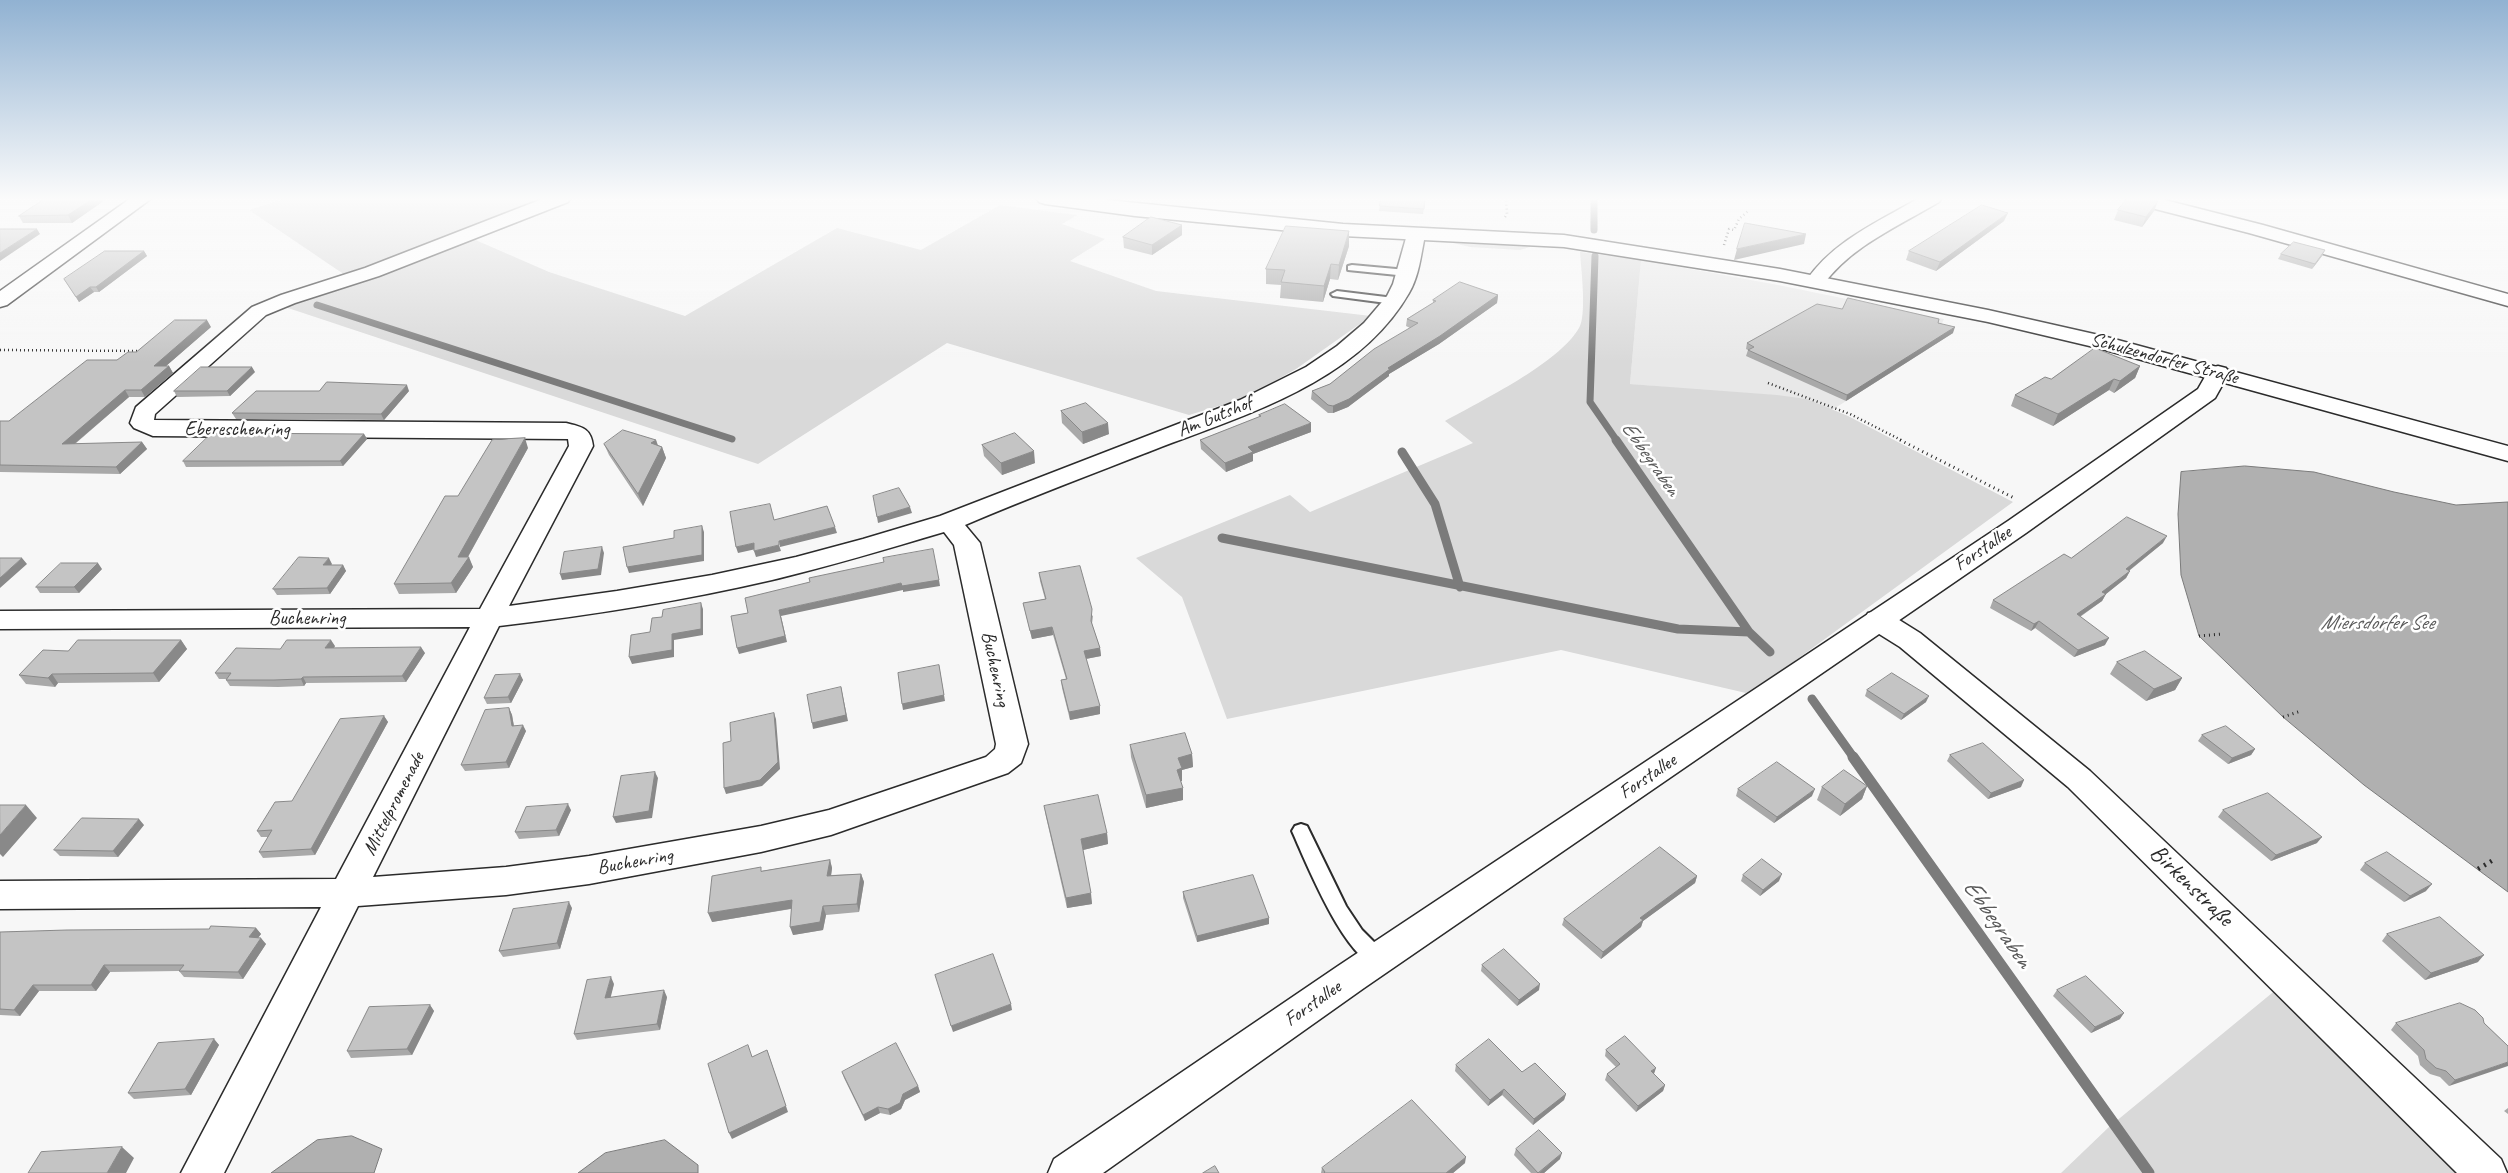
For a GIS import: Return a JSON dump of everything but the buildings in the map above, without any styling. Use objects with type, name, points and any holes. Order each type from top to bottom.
[{"type":"street","points":[[5,293],[63,253]]},
{"type":"street","name":"Ebereschenring","points":[[422,253],[337,284],[288,299],[259,311],[144,412],[142,423],[153,430],[566,430],[580,435]]},
{"type":"street","name":"Am Gutshof","points":[[949,522],[1220,416],[1277,391],[1309,374],[1347,348],[1374,326],[1394,301],[1404,283],[1411,253]]},
{"type":"street","name":"Schulzendorfer Straße","points":[[1641,253],[1816,281],[2029,325],[2218,373],[2508,454]]},
{"type":"street","points":[[1816,281],[1823,269],[1842,253]]},
{"type":"street","points":[[2340,253],[2508,300]]},
{"type":"street","name":"Forstallee","points":[[1069,1173],[1378,959],[2039,511],[2198,400],[2211,388],[2218,373]]},
{"type":"street","name":"Mittelpromenade","points":[[202,1173],[489,618],[581,446],[580,435]]},
{"type":"street","name":"Buchenring","points":[[0,620],[489,618],[565,609],[744,577],[857,549],[949,522],[967,543],[1012,744],[1010,755],[997,765],[830,822],[761,839],[589,870],[506,881],[348,893],[0,895]]},
{"type":"street","name":"Birkenstraße","points":[[1878,620],[1910,640],[2079,779],[2324,1014],[2486,1173]]},
{"type":"lane","points":[[1352,268],[1406,274]]},
{"type":"lane","points":[[1337,294],[1394,301]]},
{"type":"lane","points":[[1301,831],[1339,911],[1355,936],[1378,959]]},
{"type":"path","points":[[0,350],[145,351]]},
{"type":"path","points":[[1768,383],[1850,414],[2039,511]]},
{"type":"path","points":[[2199,636],[2222,634]]},
{"type":"path","points":[[2283,717],[2301,711]]},
{"type":"path","points":[[2478,869],[2495,859]]},
{"type":"shaded area","points":[[312,253],[505,253],[549,272],[685,316],[794,253],[1083,253],[1070,261],[1156,291],[1371,316],[1296,369],[1245,398],[1189,415],[947,343],[758,464],[285,307],[348,277]]},
{"type":"shaded area","points":[[1580,253],[1641,260],[1630,384],[1807,399],[1848,416],[2013,502],[1785,668],[1746,693],[1561,650],[1227,719],[1182,597],[1136,558],[1290,495],[1310,512],[1473,443],[1445,421],[1537,368],[1569,341],[1579,328],[1583,313]]},
{"type":"shaded area","points":[[1641,260],[1778,285],[1944,319],[1935,338],[1925,351],[1832,410],[1807,399],[1630,384]]},
{"type":"shaded area","points":[[2283,984],[2472,1173],[2061,1173],[2109,1127]]},
{"type":"water","name":"Miersdorfer See","points":[[2245,466],[2314,472],[2456,505],[2508,502],[2508,892],[2364,785],[2283,717],[2199,636],[2181,575],[2178,514],[2181,472]]},
{"type":"water","points":[[352,1136],[382,1149],[374,1173],[271,1173],[317,1140]]},
{"type":"water","points":[[665,1140],[698,1165],[698,1173],[578,1173],[605,1153]]},
{"type":"waterway","name":"Ebbegraben","points":[[1595,256],[1590,402],[1617,441]]},
{"type":"waterway","points":[[317,305],[732,439]]},
{"type":"waterway","name":"Ebbegraben","points":[[1616,440],[1749,632]]},
{"type":"waterway","points":[[1402,452],[1435,504],[1460,585]]},
{"type":"waterway","points":[[1222,538],[1460,585]]},
{"type":"waterway","points":[[1460,585],[1678,629],[1749,632]]},
{"type":"waterway","name":"Ebbegraben","points":[[1749,632],[1770,652]]},
{"type":"waterway","name":"Ebbegraben","points":[[1812,699],[1854,758]]},
{"type":"waterway","name":"Ebbegraben","points":[[1853,757],[2149,1173]]}]
